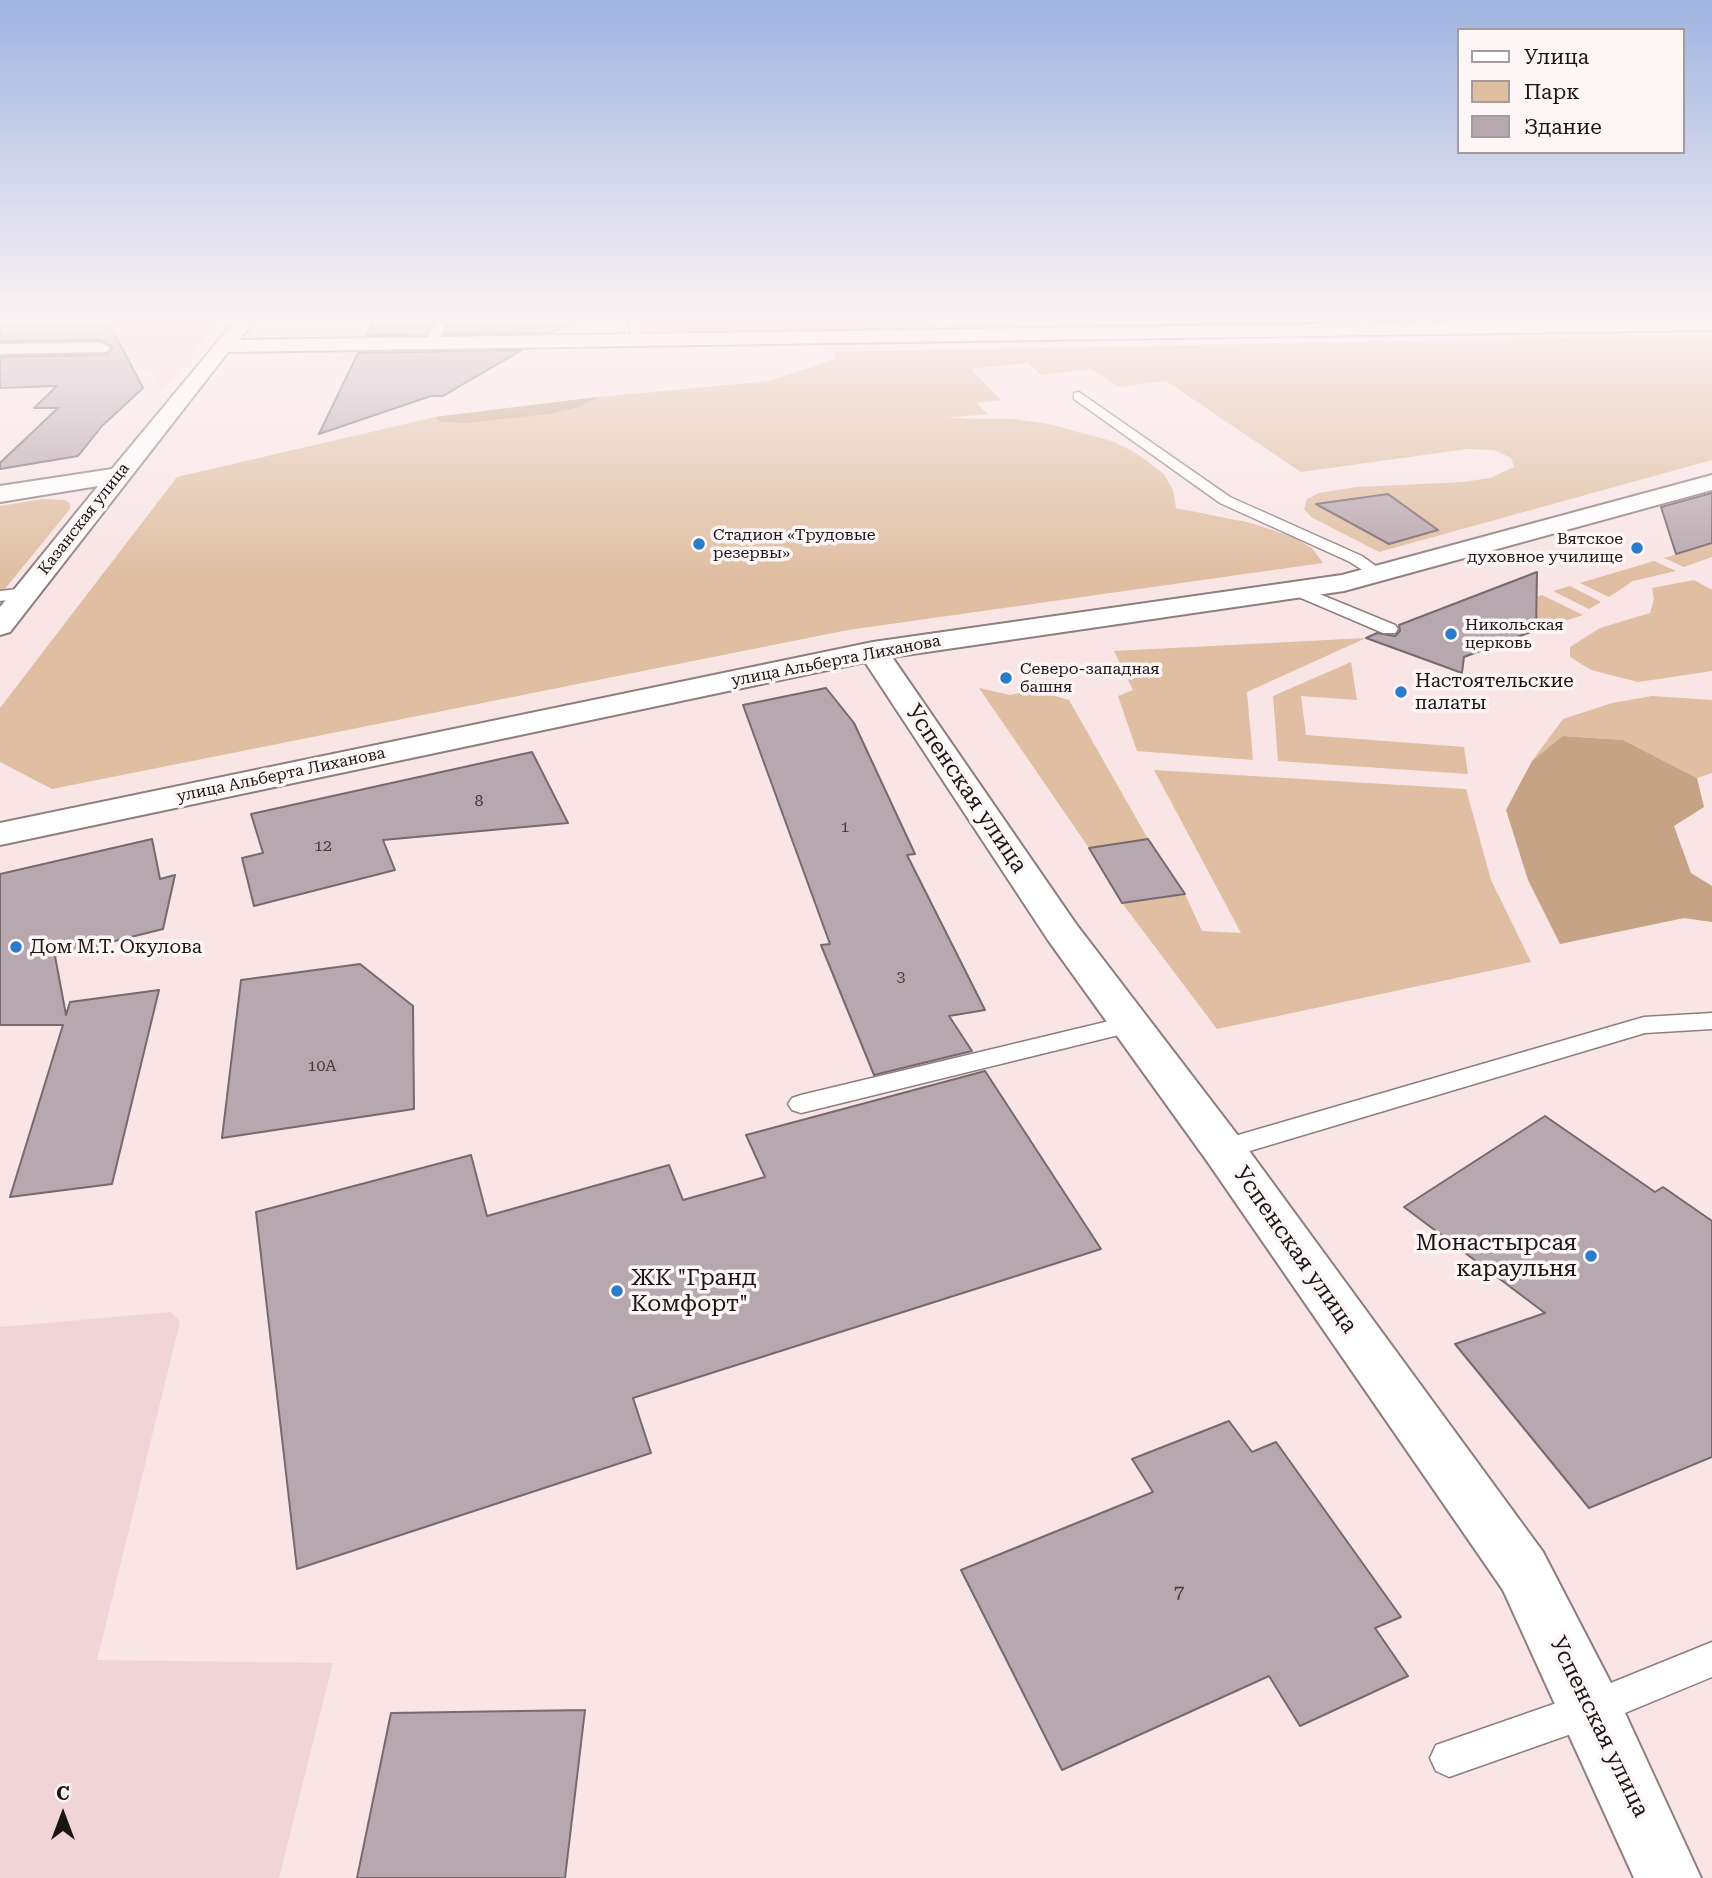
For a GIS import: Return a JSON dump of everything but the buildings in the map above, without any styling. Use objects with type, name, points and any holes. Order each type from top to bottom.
[{"type":"street","name":"Казанская улица","points":[[0,626],[176,404]]},
{"type":"street","points":[[0,494],[118,475]]},
{"type":"street","name":"улица Альберта Лиханова","points":[[0,834],[873,650],[1300,591],[1379,573],[1712,482]]},
{"type":"street","name":"Успенская улица","points":[[873,650],[1062,932],[1223,1149],[1523,1571],[1591,1709],[1668,1878]]},
{"type":"lane","points":[[1090,404],[1225,500],[1356,559],[1379,573]]},
{"type":"lane","points":[[1300,591],[1389,629]]},
{"type":"lane","points":[[0,596],[25,593]]},
{"type":"lane","points":[[1223,1149],[1644,1025],[1712,1021]]},
{"type":"lane","points":[[800,1104],[1130,1024]]},
{"type":"lane","points":[[1449,1758],[1591,1709],[1712,1659]]},
{"type":"shaded area","points":[[544,404],[586,404],[549,414],[466,423],[441,422],[435,417]]},
{"type":"shaded area","points":[[1563,736],[1623,740],[1697,778],[1704,807],[1674,826],[1691,873],[1712,886],[1712,922],[1684,918],[1560,944],[1528,880],[1506,810],[1532,761]]},
{"type":"shaded area","points":[[171,1312],[180,1322],[97,1660],[333,1663],[279,1878],[0,1878],[0,1327]]},
{"type":"green space","points":[[544,404],[977,404],[988,414],[947,418],[1013,419],[1049,424],[1112,441],[1136,453],[1164,474],[1173,490],[1176,508],[1251,523],[1293,537],[1312,548],[1323,563],[848,630],[52,789],[0,762],[0,708],[177,477],[435,417]]},
{"type":"green space","points":[[1200,404],[1712,404],[1712,460],[1379,552],[1311,517],[1304,509],[1307,499],[1319,493],[1356,487],[1463,482],[1490,478],[1514,467],[1511,458],[1494,450],[1467,449],[1301,472]]},
{"type":"green space","points":[[43,499],[65,500],[70,503],[70,509],[0,595],[0,506]]},
{"type":"green space","points":[[1712,543],[1712,557],[1684,567],[1664,558]]},
{"type":"green space","points":[[1654,561],[1676,571],[1633,581],[1609,597],[1580,583]]},
{"type":"green space","points":[[1694,580],[1712,590],[1712,671],[1638,682],[1591,670],[1570,657],[1570,647],[1600,628],[1650,613],[1654,599],[1652,588]]},
{"type":"green space","points":[[1570,586],[1601,602],[1589,609],[1553,591]]},
{"type":"green space","points":[[1542,595],[1583,615],[1536,630],[1536,618],[1526,600]]},
{"type":"green space","points":[[1366,638],[1247,692],[1253,760],[1137,751],[1118,696],[1133,690],[1114,651]]},
{"type":"green space","points":[[1351,662],[1357,700],[1301,696],[1306,735],[1464,747],[1468,774],[1278,761],[1273,696]]},
{"type":"green space","points":[[979,688],[1010,695],[1034,690],[1069,700],[1148,839],[1089,848]]},
{"type":"green space","points":[[1652,696],[1712,700],[1712,773],[1697,778],[1623,740],[1564,736],[1532,761],[1563,719],[1612,703]]},
{"type":"green space","points":[[1154,770],[1466,789],[1491,880],[1531,962],[1217,1029],[1122,903],[1185,894],[1202,931],[1241,933]]},
{"type":"place","name":"Стадион «Трудовые резервы»","points":[[699,544]]},
{"type":"place","name":"Вятское духовное училище","points":[[1637,548]]},
{"type":"place","name":"Никольская церковь","points":[[1451,634]]},
{"type":"place","name":"Северо-западная башня","points":[[1006,678]]},
{"type":"place","name":"Настоятельские палаты","points":[[1401,692]]},
{"type":"place","name":"Дом М.Т. Окулова","points":[[16,947]]},
{"type":"place","name":"Монастырсая караульня","points":[[1591,1256]]},
{"type":"place","name":"ЖК \"Гранд Комфорт\"","points":[[617,1291]]}]
